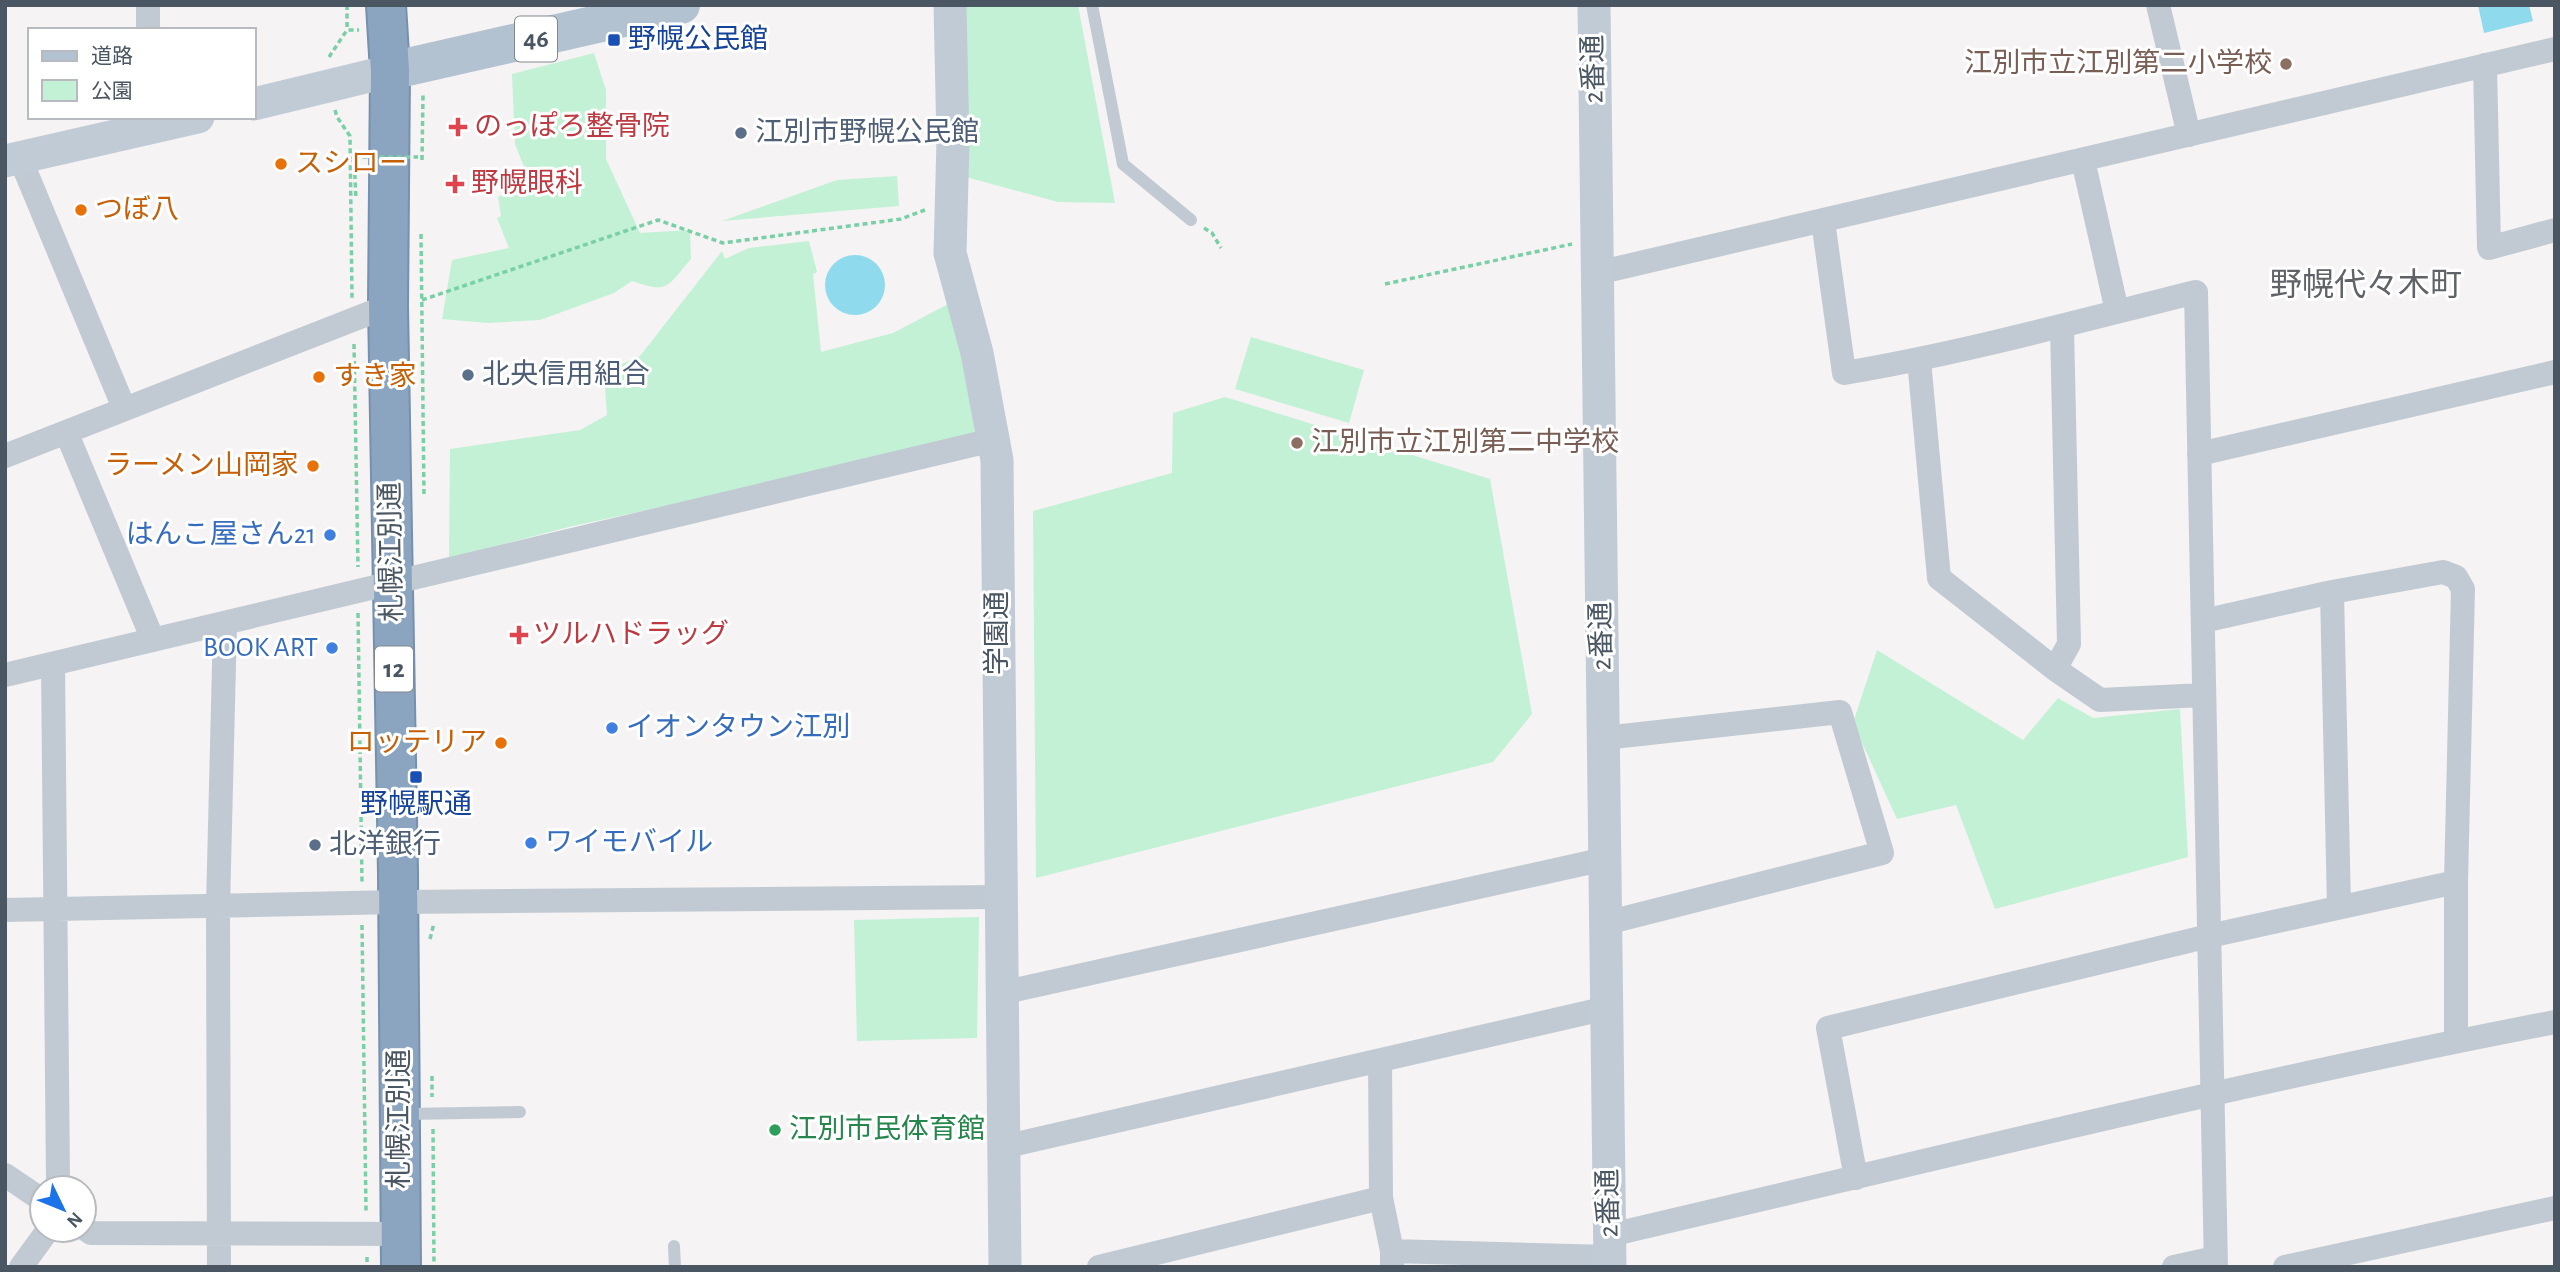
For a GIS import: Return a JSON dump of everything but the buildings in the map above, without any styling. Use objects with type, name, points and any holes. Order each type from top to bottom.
[{"type":"highway","name":"札幌江別通","points":[[386,5],[405,303],[375,589],[380,903],[400,1114],[389,1245]]},
{"type":"main road","name":"46","points":[[390,72],[620,13],[681,5]]},
{"type":"street","points":[[148,5],[148,28]]},
{"type":"street","name":"学園通","points":[[950,5],[953,141],[950,253],[977,353],[997,460],[1005,1267]]},
{"type":"street","name":"2番通","points":[[1594,5],[1610,1253]]},
{"type":"street","points":[[2158,5],[2189,135]]},
{"type":"street","points":[[1598,273],[2555,49]]},
{"type":"street","points":[[2485,65],[2489,248],[2555,230]]},
{"type":"street","points":[[256,104],[390,72]]},
{"type":"street","points":[[124,408],[13,160],[148,123],[181,119]]},
{"type":"street","points":[[2083,159],[2117,311]]},
{"type":"street","points":[[1823,221],[1844,373],[1919,360],[2196,292],[2215,1262],[2174,1267]]},
{"type":"street","points":[[5,456],[353,320],[405,303]]},
{"type":"street","points":[[2056,669],[2069,644],[2062,327]]},
{"type":"street","points":[[1919,360],[1939,578],[2099,700],[2204,695]]},
{"type":"street","points":[[2199,454],[2555,372]]},
{"type":"street","points":[[67,434],[153,640]]},
{"type":"street","points":[[5,675],[993,440]]},
{"type":"street","points":[[2203,621],[2332,592],[2443,572],[2456,577],[2463,589],[2456,882],[2456,1041]]},
{"type":"street","points":[[2332,592],[2339,907]]},
{"type":"street","points":[[219,1267],[218,907],[225,624]]},
{"type":"street","points":[[53,664],[58,1174]]},
{"type":"street","points":[[1604,738],[1840,712],[1882,853],[1606,923]]},
{"type":"street","points":[[1001,993],[1605,859]]},
{"type":"street","points":[[1856,1178],[1828,1028],[2209,936],[2456,882]]},
{"type":"street","points":[[5,910],[380,903],[1000,897]]},
{"type":"street","points":[[1003,1147],[1607,1008]]},
{"type":"street","points":[[1380,1061],[1381,1198],[1392,1259],[1610,1253],[1856,1178],[2212,1095],[2555,1022]]},
{"type":"street","points":[[5,1175],[28,1191]]},
{"type":"street","points":[[1099,1267],[1381,1198]]},
{"type":"street","points":[[2284,1267],[2555,1208]]},
{"type":"street","points":[[98,1233],[218,1233],[389,1245]]},
{"type":"street","points":[[21,1267],[38,1244]]},
{"type":"lane","points":[[1091,5],[1123,164],[1191,220]]},
{"type":"lane","points":[[400,1114],[520,1112]]},
{"type":"lane","points":[[674,1246],[675,1267]]},
{"type":"path","points":[[324,61],[334,52],[348,30],[347,5]]},
{"type":"path","points":[[356,199],[355,157],[420,159],[423,96],[427,89]]},
{"type":"path","points":[[336,112],[350,136],[353,320],[375,589],[389,1245],[367,1267]]},
{"type":"path","points":[[405,303],[658,220],[723,243],[901,219],[925,210]]},
{"type":"path","points":[[1191,220],[1212,233],[1221,248]]},
{"type":"path","points":[[1385,284],[1574,243]]},
{"type":"green space","points":[[966,5],[1078,5],[1115,203],[1058,202],[966,177]]},
{"type":"green space","points":[[594,53],[606,90],[606,159],[640,233],[690,230],[691,259],[666,285],[654,287],[632,281],[614,293],[540,320],[488,323],[442,319],[452,260],[509,248],[497,218],[501,216],[498,197],[530,182],[515,144],[512,74]]},
{"type":"green space","points":[[897,176],[899,206],[722,221],[837,180]]},
{"type":"green space","points":[[809,241],[817,272],[813,274],[821,352],[893,333],[952,302],[979,438],[573,526],[449,558],[450,449],[580,430],[607,415],[604,372],[640,356],[722,251],[725,259],[749,248]]},
{"type":"green space","points":[[1251,337],[1364,370],[1349,423],[1235,389]]},
{"type":"green space","points":[[1225,397],[1490,479],[1532,714],[1493,762],[1036,878],[1033,511],[1172,473],[1173,413]]},
{"type":"green space","points":[[1877,650],[2023,740],[2058,698],[2093,718],[2180,709],[2188,857],[1995,909],[1956,805],[1897,819],[1853,723]]},
{"type":"green space","points":[[979,917],[977,1038],[857,1041],[854,920]]},
{"type":"water","points":[[2478,5],[2529,5],[2533,21],[2484,33]]},
{"type":"water","points":[[855,255],[872,260],[880,268],[885,285],[880,302],[872,310],[855,315],[838,310],[830,302],[825,285],[830,268],[838,260]]},
{"type":"place","name":"野幌公民館","points":[[614,40]]},
{"type":"place","name":"江別市立江別第二小学校","points":[[2286,64]]},
{"type":"place","name":"のっぽろ整骨院","points":[[458,127]]},
{"type":"place","name":"江別市野幌公民館","points":[[741,133]]},
{"type":"place","name":"スシロー","points":[[281,164]]},
{"type":"place","name":"野幌眼科","points":[[455,184]]},
{"type":"place","name":"つぼ八","points":[[81,210]]},
{"type":"place","name":"北央信用組合","points":[[468,375]]},
{"type":"place","name":"すき家","points":[[319,377]]},
{"type":"place","name":"江別市立江別第二中学校","points":[[1297,443]]},
{"type":"place","name":"ラーメン山岡家","points":[[313,466]]},
{"type":"place","name":"はんこ屋さん21","points":[[330,535]]},
{"type":"place","name":"ツルハドラッグ","points":[[519,635]]},
{"type":"place","name":"BOOK ART","points":[[332,648]]},
{"type":"place","name":"イオンタウン江別","points":[[612,728]]},
{"type":"place","name":"ロッテリア","points":[[501,743]]},
{"type":"place","name":"野幌駅通","points":[[416,777]]},
{"type":"place","name":"ワイモバイル","points":[[531,843]]},
{"type":"place","name":"北洋銀行","points":[[315,845]]},
{"type":"place","name":"江別市民体育館","points":[[775,1130]]},
{"type":"district","name":"野幌代々木町","points":[[2366,285]]}]
